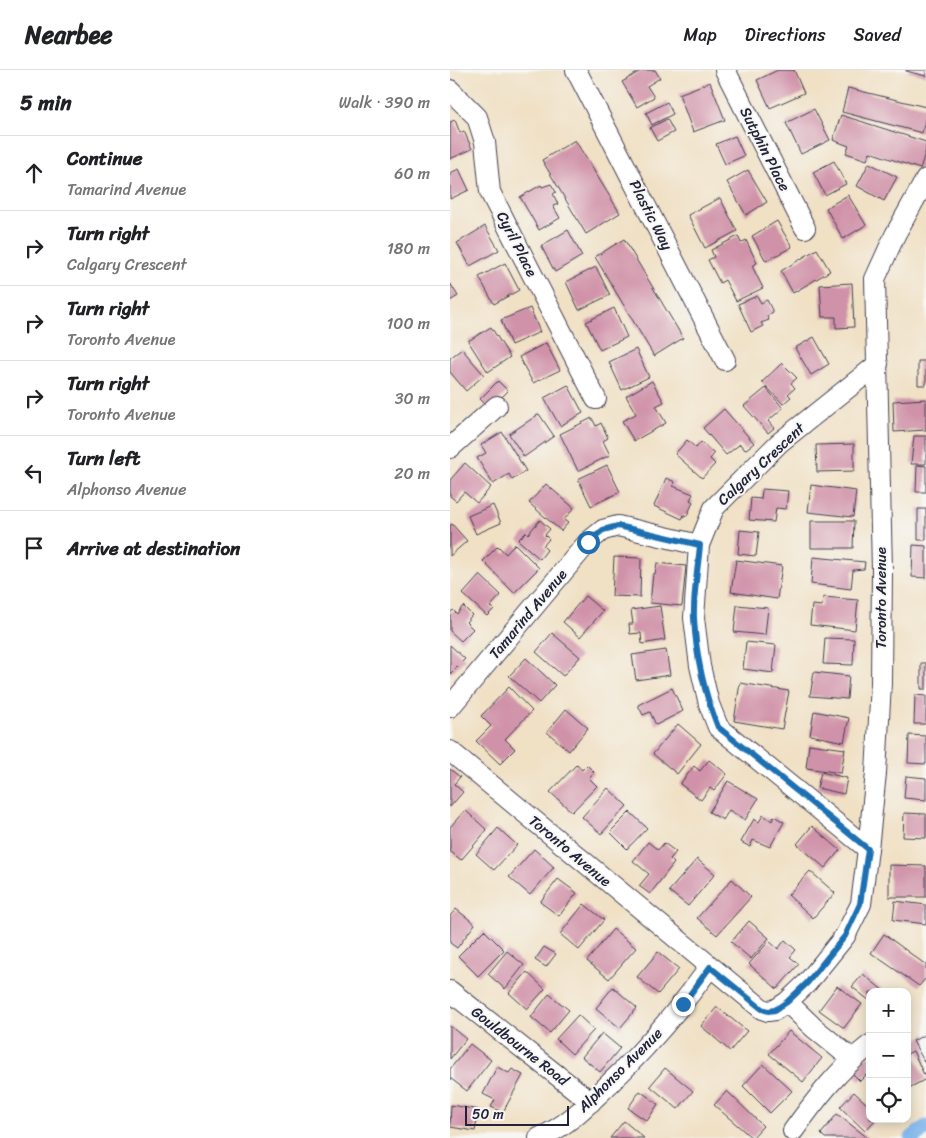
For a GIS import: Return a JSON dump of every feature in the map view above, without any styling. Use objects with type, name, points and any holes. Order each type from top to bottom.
[{"type":"street","name":"Plastic Way","points":[[576,70],[724,360]]},
{"type":"street","name":"Sutphin Place","points":[[725,70],[805,228]]},
{"type":"street","name":"Cyril Place","points":[[450,90],[477,117],[485,142],[490,192],[596,399]]},
{"type":"street","name":"Toronto Avenue","points":[[450,751],[762,1009],[768,1011],[775,1010],[787,1002],[807,983],[845,936],[860,904],[876,773],[881,683],[882,569],[875,280],[895,235],[926,179]]},
{"type":"street","name":"Calgary Crescent","points":[[868,849],[718,727],[709,704],[700,666],[694,618],[700,545],[714,508],[778,443],[878,364]]},
{"type":"street","points":[[450,448],[497,406]]},
{"type":"street","name":"Tamarind Avenue","points":[[450,707],[588,542],[603,530],[618,526],[700,545]]},
{"type":"street","name":"Alphonso Avenue","points":[[539,1138],[574,1118],[654,1039],[710,967]]},
{"type":"street","name":"Gouldbourne Road","points":[[450,991],[591,1102]]},
{"type":"street","points":[[787,1002],[814,1028],[852,1059]]},
{"type":"street","points":[[793,1131],[819,1094],[852,1059],[866,1048]]},
{"type":"building","points":[[642,70],[655,70],[660,78],[647,86],[654,97],[637,107],[622,82]]},
{"type":"building","points":[[778,70],[794,70],[804,93],[770,108],[757,80]]},
{"type":"building","points":[[926,70],[926,76],[906,71]]},
{"type":"building","points":[[710,82],[725,120],[693,132],[679,94]]},
{"type":"building","points":[[848,88],[926,107],[922,133],[842,112]]},
{"type":"building","points":[[667,102],[673,114],[652,125],[646,113]]},
{"type":"building","points":[[814,109],[830,140],[801,154],[786,123]]},
{"type":"building","points":[[841,115],[926,142],[926,150],[920,169],[870,152],[867,160],[846,153],[849,146],[833,140]]},
{"type":"building","points":[[667,119],[674,132],[657,141],[650,128]]},
{"type":"building","points":[[455,120],[460,133],[464,131],[472,149],[450,159],[450,122]]},
{"type":"building","points":[[735,136],[744,156],[725,164],[716,144]]},
{"type":"building","points":[[575,140],[620,213],[586,234],[542,160]]},
{"type":"building","points":[[834,161],[846,184],[825,195],[813,172]]},
{"type":"building","points":[[869,163],[897,177],[884,201],[857,186]]},
{"type":"building","points":[[459,169],[469,190],[450,199],[450,173]]},
{"type":"building","points":[[748,170],[767,202],[746,215],[727,182]]},
{"type":"building","points":[[551,184],[556,192],[553,194],[558,204],[553,206],[560,218],[539,230],[520,197],[541,185],[542,187]]},
{"type":"building","points":[[848,195],[866,225],[843,239],[826,208]]},
{"type":"building","points":[[720,198],[737,231],[705,248],[688,215]]},
{"type":"building","points":[[777,221],[792,247],[766,261],[752,236]]},
{"type":"building","points":[[485,226],[499,250],[470,266],[457,243]]},
{"type":"building","points":[[568,230],[582,256],[555,272],[541,246]]},
{"type":"building","points":[[738,236],[741,243],[746,240],[757,263],[752,266],[763,288],[736,301],[725,280],[720,283],[708,260],[714,257],[711,250]]},
{"type":"building","points":[[624,239],[683,338],[654,356],[595,257]]},
{"type":"building","points":[[817,249],[830,271],[793,293],[781,271]]},
{"type":"building","points":[[505,263],[519,290],[494,304],[479,277]]},
{"type":"building","points":[[596,267],[610,295],[579,310],[566,282]]},
{"type":"building","points":[[450,283],[458,296],[450,301]]},
{"type":"building","points":[[852,283],[854,327],[836,328],[836,317],[822,317],[820,285]]},
{"type":"building","points":[[757,296],[761,303],[767,300],[773,312],[767,316],[769,320],[761,323],[763,326],[751,332],[738,304]]},
{"type":"building","points":[[530,308],[540,332],[511,345],[501,320]]},
{"type":"building","points":[[614,308],[627,337],[600,350],[586,322]]},
{"type":"building","points":[[491,327],[510,357],[488,372],[468,341]]},
{"type":"building","points":[[814,337],[829,364],[811,375],[795,348]]},
{"type":"building","points":[[546,343],[560,370],[533,383],[519,357]]},
{"type":"building","points":[[462,349],[484,375],[466,391],[450,372],[450,358]]},
{"type":"building","points":[[636,349],[649,377],[622,390],[609,362]]},
{"type":"building","points":[[918,361],[926,361],[926,385],[918,385]]},
{"type":"building","points":[[782,363],[797,378],[791,383],[795,388],[788,394],[791,397],[783,404],[762,382]]},
{"type":"building","points":[[498,381],[508,391],[490,409],[480,399]]},
{"type":"building","points":[[652,381],[664,402],[656,406],[666,423],[634,441],[622,421],[636,414],[626,396]]},
{"type":"building","points":[[568,385],[583,413],[560,426],[544,398]]},
{"type":"building","points":[[766,388],[783,408],[768,421],[774,428],[768,433],[744,406]]},
{"type":"building","points":[[926,399],[926,430],[894,432],[893,401]]},
{"type":"building","points":[[724,409],[754,443],[745,450],[740,444],[726,455],[703,428]]},
{"type":"building","points":[[539,414],[554,436],[524,457],[509,434]]},
{"type":"building","points":[[592,418],[596,426],[601,423],[608,438],[603,441],[610,455],[578,471],[560,434]]},
{"type":"building","points":[[502,432],[526,471],[512,480],[509,474],[493,484],[477,458],[486,453],[481,445]]},
{"type":"building","points":[[914,436],[926,436],[926,464],[911,464]]},
{"type":"building","points":[[687,440],[696,448],[701,442],[714,454],[710,459],[715,464],[702,478],[675,454]]},
{"type":"building","points":[[854,444],[854,471],[817,472],[816,445]]},
{"type":"building","points":[[465,463],[491,487],[477,503],[464,492],[456,501],[450,496],[450,480]]},
{"type":"building","points":[[607,465],[620,492],[591,506],[578,479]]},
{"type":"building","points":[[917,465],[926,466],[926,492],[916,492]]},
{"type":"building","points":[[666,478],[675,482],[673,486],[693,494],[690,500],[693,502],[687,516],[684,515],[682,519],[654,506]]},
{"type":"building","points":[[546,484],[574,508],[564,520],[568,523],[561,531],[529,503]]},
{"type":"building","points":[[811,485],[856,491],[853,517],[808,512]]},
{"type":"building","points":[[762,489],[788,491],[786,509],[776,508],[774,522],[749,520],[751,498],[761,499]]},
{"type":"building","points":[[493,505],[501,523],[476,534],[468,516]]},
{"type":"building","points":[[918,509],[926,509],[926,540],[918,540]]},
{"type":"building","points":[[540,520],[550,529],[545,535],[549,539],[543,546],[547,550],[540,559],[518,540],[526,532],[528,534]]},
{"type":"building","points":[[811,521],[854,521],[853,548],[811,548]]},
{"type":"building","points":[[452,524],[467,541],[450,556],[450,526]]},
{"type":"building","points":[[740,530],[759,532],[756,556],[738,554]]},
{"type":"building","points":[[515,544],[539,568],[514,593],[483,561],[498,546],[506,554]]},
{"type":"building","points":[[913,545],[926,546],[926,578],[912,577]]},
{"type":"building","points":[[614,557],[641,558],[640,597],[612,596]]},
{"type":"building","points":[[813,557],[865,562],[864,569],[853,570],[851,589],[811,584]]},
{"type":"building","points":[[736,560],[782,566],[777,599],[731,592]]},
{"type":"building","points":[[657,563],[686,566],[682,606],[650,603],[653,574],[655,574]]},
{"type":"building","points":[[480,575],[501,595],[490,607],[494,609],[487,616],[463,594]]},
{"type":"building","points":[[585,596],[603,611],[580,637],[563,622]]},
{"type":"building","points":[[823,597],[858,600],[855,630],[810,625],[812,605],[822,606]]},
{"type":"building","points":[[737,605],[768,608],[765,635],[734,632]]},
{"type":"building","points":[[463,606],[472,615],[466,622],[473,629],[461,641],[450,631],[450,613],[453,610],[457,614]]},
{"type":"building","points":[[660,606],[665,640],[642,644],[641,633],[630,634],[629,624],[633,624],[631,610]]},
{"type":"building","points":[[552,633],[580,657],[563,676],[536,652]]},
{"type":"building","points":[[825,638],[854,639],[853,665],[823,664]]},
{"type":"building","points":[[746,642],[776,645],[773,673],[743,669]]},
{"type":"building","points":[[450,645],[465,659],[450,674]]},
{"type":"building","points":[[666,650],[670,675],[636,680],[632,655]]},
{"type":"building","points":[[526,658],[555,685],[539,703],[509,676]]},
{"type":"building","points":[[921,663],[926,663],[926,689],[921,689]]},
{"type":"building","points":[[814,672],[849,676],[847,699],[810,696]]},
{"type":"building","points":[[740,683],[789,691],[782,729],[734,721]]},
{"type":"building","points":[[509,687],[532,711],[505,739],[515,749],[500,764],[476,741],[491,726],[481,716]]},
{"type":"building","points":[[672,688],[683,711],[656,725],[650,712],[643,715],[638,705]]},
{"type":"building","points":[[915,695],[926,696],[926,724],[914,724]]},
{"type":"building","points":[[566,709],[588,728],[569,751],[547,732]]},
{"type":"building","points":[[814,711],[849,718],[844,742],[810,735]]},
{"type":"building","points":[[678,724],[701,744],[677,774],[653,754]]},
{"type":"building","points":[[909,735],[926,736],[926,764],[908,763]]},
{"type":"building","points":[[809,744],[845,749],[841,773],[806,768]]},
{"type":"building","points":[[709,760],[727,774],[714,791],[710,788],[701,800],[680,784],[694,766],[700,771]]},
{"type":"building","points":[[577,764],[582,770],[587,765],[594,772],[589,778],[597,786],[572,812],[550,792]]},
{"type":"building","points":[[450,769],[460,777],[454,784],[463,792],[450,807]]},
{"type":"building","points":[[821,772],[847,778],[844,794],[817,788]]},
{"type":"building","points":[[906,776],[926,778],[926,800],[904,798]]},
{"type":"building","points":[[728,781],[758,799],[745,820],[729,810],[723,820],[709,812]]},
{"type":"building","points":[[608,788],[627,806],[601,834],[582,817]]},
{"type":"building","points":[[465,810],[487,830],[461,860],[450,851],[450,827]]},
{"type":"building","points":[[630,812],[647,828],[627,849],[610,832]]},
{"type":"building","points":[[904,813],[926,814],[926,838],[903,837]]},
{"type":"building","points":[[763,815],[772,821],[774,816],[784,822],[770,847],[753,840],[750,847],[741,842],[754,819],[759,822]]},
{"type":"building","points":[[812,826],[840,850],[825,868],[797,844]]},
{"type":"building","points":[[498,828],[517,845],[494,870],[476,854]]},
{"type":"building","points":[[648,842],[658,850],[664,843],[676,852],[670,859],[674,863],[650,894],[639,886],[649,874],[633,861]]},
{"type":"building","points":[[534,849],[554,867],[530,895],[509,877]]},
{"type":"building","points":[[697,859],[715,874],[688,906],[669,891]]},
{"type":"building","points":[[889,865],[926,866],[926,897],[889,897]]},
{"type":"building","points":[[810,871],[835,893],[813,918],[788,895]]},
{"type":"building","points":[[558,879],[577,893],[559,916],[540,902]]},
{"type":"building","points":[[732,879],[751,897],[717,935],[697,918]]},
{"type":"building","points":[[895,901],[926,905],[926,924],[893,920]]},
{"type":"building","points":[[584,904],[604,920],[579,950],[560,934]]},
{"type":"building","points":[[456,909],[475,924],[457,948],[450,943],[450,916]]},
{"type":"building","points":[[749,921],[769,938],[751,959],[731,942]]},
{"type":"building","points":[[613,929],[636,948],[609,979],[587,961]]},
{"type":"building","points":[[484,930],[504,950],[478,976],[458,956]]},
{"type":"building","points":[[884,934],[926,965],[926,978],[919,986],[871,953]]},
{"type":"building","points":[[785,940],[796,950],[790,957],[799,964],[777,989],[749,964],[769,941],[778,949]]},
{"type":"building","points":[[544,947],[556,954],[546,967],[535,960]]},
{"type":"building","points":[[507,951],[524,965],[505,989],[488,974]]},
{"type":"building","points":[[658,952],[679,969],[658,994],[637,977]]},
{"type":"building","points":[[527,972],[545,989],[527,1009],[509,993]]},
{"type":"building","points":[[863,974],[880,988],[866,988],[866,998],[852,987]]},
{"type":"building","points":[[837,986],[862,1004],[844,1028],[819,1010]]},
{"type":"building","points":[[613,987],[637,1008],[620,1028],[596,1008]]},
{"type":"building","points":[[549,994],[569,1010],[550,1033],[531,1017]]},
{"type":"building","points":[[717,1007],[747,1031],[730,1051],[701,1026]]},
{"type":"building","points":[[578,1015],[594,1030],[572,1054],[556,1039]]},
{"type":"building","points":[[450,1026],[466,1039],[450,1059]]},
{"type":"building","points":[[789,1031],[822,1058],[803,1082],[769,1054]]},
{"type":"building","points":[[602,1033],[620,1048],[600,1072],[582,1057]]},
{"type":"building","points":[[926,1034],[926,1065],[913,1041]]},
{"type":"building","points":[[470,1044],[491,1060],[467,1091],[450,1078],[450,1069]]},
{"type":"building","points":[[913,1051],[926,1079],[911,1087],[911,1078],[911,1052]]},
{"type":"building","points":[[866,1057],[866,1075],[860,1081],[850,1071]]},
{"type":"building","points":[[763,1064],[792,1091],[770,1113],[743,1086]]},
{"type":"building","points":[[497,1067],[509,1073],[512,1069],[523,1075],[503,1112],[491,1107],[495,1100],[483,1094]]},
{"type":"building","points":[[665,1068],[693,1091],[678,1109],[650,1086]]},
{"type":"building","points":[[640,1091],[658,1104],[647,1121],[628,1108]]},
{"type":"building","points":[[727,1091],[763,1126],[752,1138],[714,1105]]},
{"type":"building","points":[[854,1092],[866,1103],[866,1123],[872,1123],[865,1131],[840,1107]]},
{"type":"building","points":[[451,1105],[479,1110],[475,1131],[450,1127]]},
{"type":"building","points":[[837,1114],[868,1138],[825,1138],[821,1134]]},
{"type":"building","points":[[624,1121],[644,1138],[610,1138]]},
{"type":"waterway","points":[[912,1138],[926,1127]]},
{"type":"route","points":[[588,542],[603,530],[618,526],[700,545],[694,618],[700,666],[709,704],[718,727],[868,849],[860,904],[845,936],[807,983],[787,1002],[775,1010],[768,1011],[762,1009],[710,967],[683,1004]]}]
